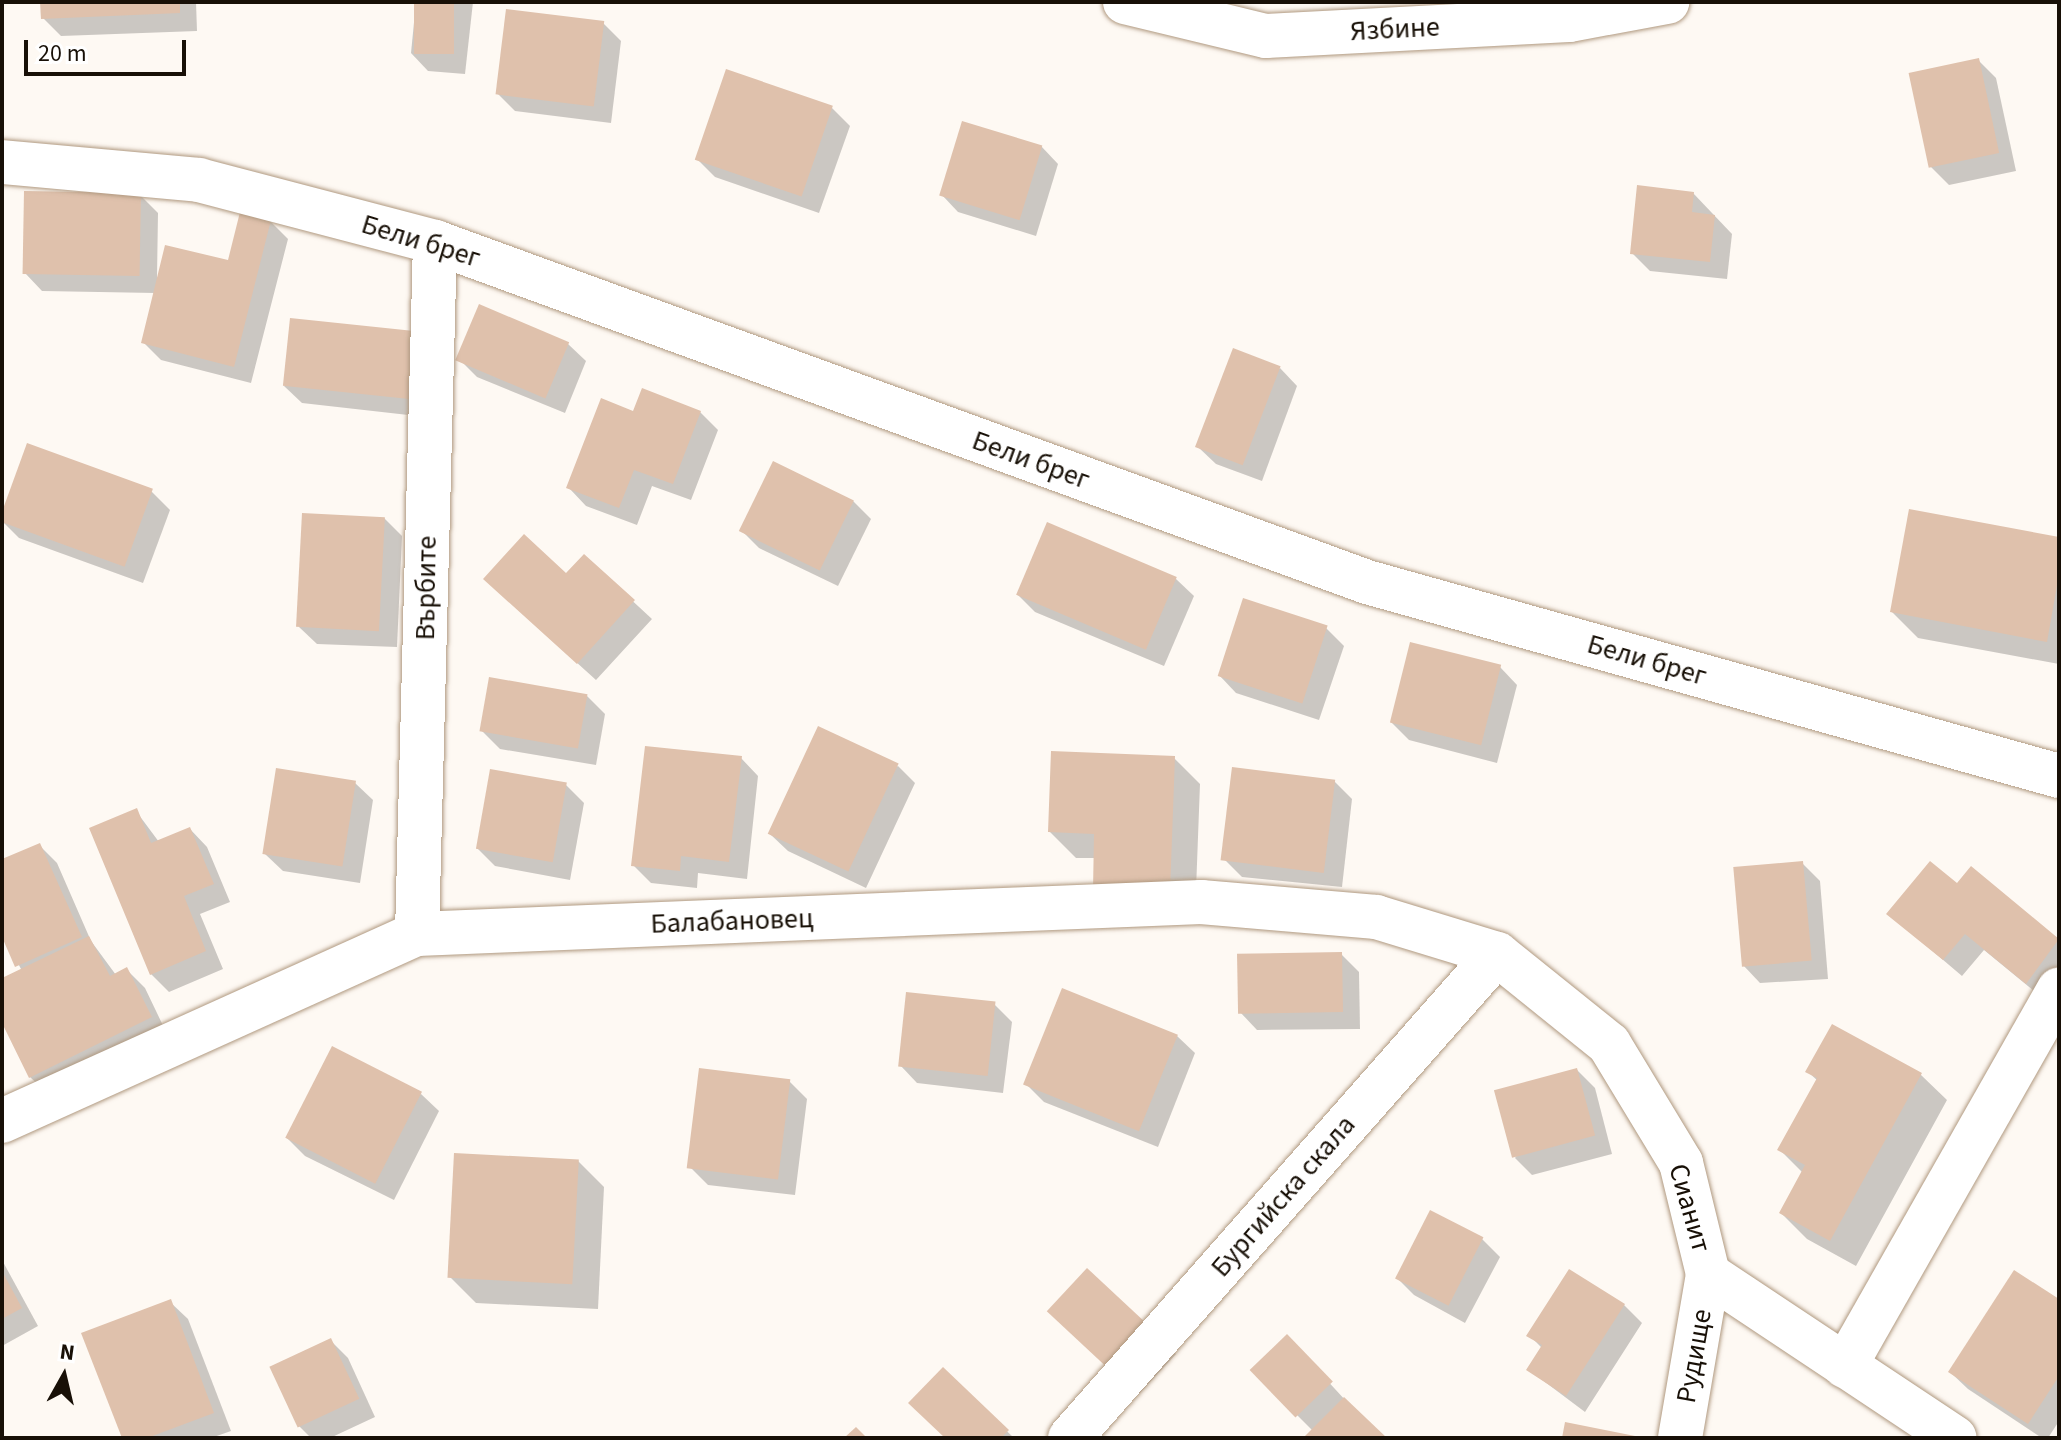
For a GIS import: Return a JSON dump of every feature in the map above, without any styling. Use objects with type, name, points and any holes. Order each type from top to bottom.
[{"type":"street","name":"Язбине","points":[[1125,2],[1266,36],[1569,20],[1667,2]]},
{"type":"street","name":"Бели брег","points":[[2,162],[199,180],[435,242],[1367,582],[2059,776]]},
{"type":"street","name":"Върбите","points":[[417,934],[435,242]]},
{"type":"street","name":"Балабановец","points":[[2,1121],[417,934],[1201,902],[1376,917],[1497,954]]},
{"type":"street","name":"Сианит","points":[[1497,954],[1609,1044],[1681,1163],[1708,1274],[1955,1438]]},
{"type":"street","name":"Бургийска скала","points":[[1070,1438],[1497,954]]},
{"type":"street","points":[[1845,1366],[2059,990]]},
{"type":"street","name":"Рудище","points":[[1680,1438],[1708,1274]]},
{"type":"building","points":[[40,2],[180,2],[180,13],[41,19]]},
{"type":"building","points":[[414,2],[454,2],[454,54],[414,54]]},
{"type":"building","points":[[506,9],[604,21],[594,106],[496,94]]},
{"type":"building","points":[[1979,58],[1999,153],[1929,168],[1909,73]]},
{"type":"building","points":[[726,69],[833,106],[802,197],[695,160]]},
{"type":"building","points":[[962,121],[1042,146],[1020,220],[939,196]]},
{"type":"building","points":[[1637,185],[1694,192],[1692,212],[1715,215],[1710,262],[1630,254]]},
{"type":"building","points":[[24,191],[141,193],[140,276],[23,274]]},
{"type":"building","points":[[240,212],[271,220],[234,367],[141,343],[165,245],[228,260]]},
{"type":"building","points":[[479,304],[569,342],[545,398],[455,360]]},
{"type":"building","points":[[290,318],[416,331],[409,399],[283,386]]},
{"type":"building","points":[[1233,348],[1281,366],[1243,465],[1195,447]]},
{"type":"building","points":[[642,388],[701,411],[673,484],[634,470],[619,508],[566,488],[601,398],[633,411]]},
{"type":"building","points":[[27,443],[153,489],[125,567],[2,522],[2,512]]},
{"type":"building","points":[[773,461],[854,500],[820,571],[739,531]]},
{"type":"building","points":[[1909,509],[2059,537],[2059,574],[2047,642],[1890,612]]},
{"type":"building","points":[[302,513],[385,517],[379,631],[296,627]]},
{"type":"building","points":[[1047,522],[1177,577],[1146,650],[1016,595]]},
{"type":"building","points":[[524,534],[566,573],[584,554],[635,600],[577,664],[483,579]]},
{"type":"building","points":[[1243,598],[1328,626],[1302,703],[1218,676]]},
{"type":"building","points":[[1410,642],[1501,665],[1481,745],[1390,723]]},
{"type":"building","points":[[489,677],[587,694],[578,749],[479,731]]},
{"type":"building","points":[[818,726],[899,764],[848,871],[768,834]]},
{"type":"building","points":[[645,746],[742,756],[729,862],[681,856],[680,871],[631,866]]},
{"type":"building","points":[[1051,751],[1175,756],[1170,892],[1093,890],[1094,834],[1048,832]]},
{"type":"building","points":[[1232,767],[1335,780],[1324,873],[1221,860]]},
{"type":"building","points":[[276,768],[356,781],[342,867],[262,854]]},
{"type":"building","points":[[490,769],[567,783],[553,862],[476,849]]},
{"type":"building","points":[[137,808],[151,843],[190,827],[214,884],[184,896],[206,951],[150,975],[89,828]]},
{"type":"building","points":[[40,843],[82,937],[15,967],[2,937],[2,859]]},
{"type":"building","points":[[1803,861],[1812,961],[1742,967],[1733,867]]},
{"type":"building","points":[[1930,861],[1957,883],[1971,866],[2059,939],[2026,984],[1965,934],[1943,960],[1886,914]]},
{"type":"building","points":[[89,936],[110,976],[127,967],[152,1017],[29,1078],[2,1023],[2,978]]},
{"type":"building","points":[[1342,952],[1343,1012],[1238,1014],[1237,954]]},
{"type":"building","points":[[1062,988],[1178,1035],[1139,1131],[1023,1084]]},
{"type":"building","points":[[906,992],[996,1001],[988,1076],[898,1067]]},
{"type":"building","points":[[1832,1024],[1922,1073],[1830,1241],[1779,1213],[1805,1165],[1777,1150],[1817,1078],[1805,1072]]},
{"type":"building","points":[[332,1046],[422,1092],[375,1184],[285,1138]]},
{"type":"building","points":[[699,1068],[790,1079],[778,1179],[687,1168]]},
{"type":"building","points":[[1577,1068],[1595,1136],[1512,1158],[1494,1090]]},
{"type":"building","points":[[454,1153],[579,1160],[572,1284],[447,1278]]},
{"type":"building","points":[[1430,1210],[1483,1237],[1449,1306],[1395,1279]]},
{"type":"building","points":[[1087,1268],[1159,1336],[1119,1379],[1047,1311]]},
{"type":"building","points":[[1569,1269],[1625,1304],[1566,1396],[1526,1370],[1542,1345],[1526,1336]]},
{"type":"building","points":[[2014,1270],[2059,1299],[2059,1376],[2028,1424],[1948,1372]]},
{"type":"building","points":[[2,1271],[22,1308],[2,1319]]},
{"type":"building","points":[[171,1299],[214,1413],[147,1438],[122,1438],[81,1333]]},
{"type":"building","points":[[1287,1334],[1333,1381],[1295,1418],[1250,1370]]},
{"type":"building","points":[[331,1338],[359,1399],[298,1427],[269,1367]]},
{"type":"building","points":[[943,1367],[1009,1430],[1001,1438],[945,1438],[908,1403]]},
{"type":"building","points":[[1344,1397],[1387,1438],[1303,1438]]},
{"type":"building","points":[[1565,1422],[1640,1437],[1640,1438],[1562,1438]]},
{"type":"building","points":[[856,1427],[867,1438],[844,1438]]}]
